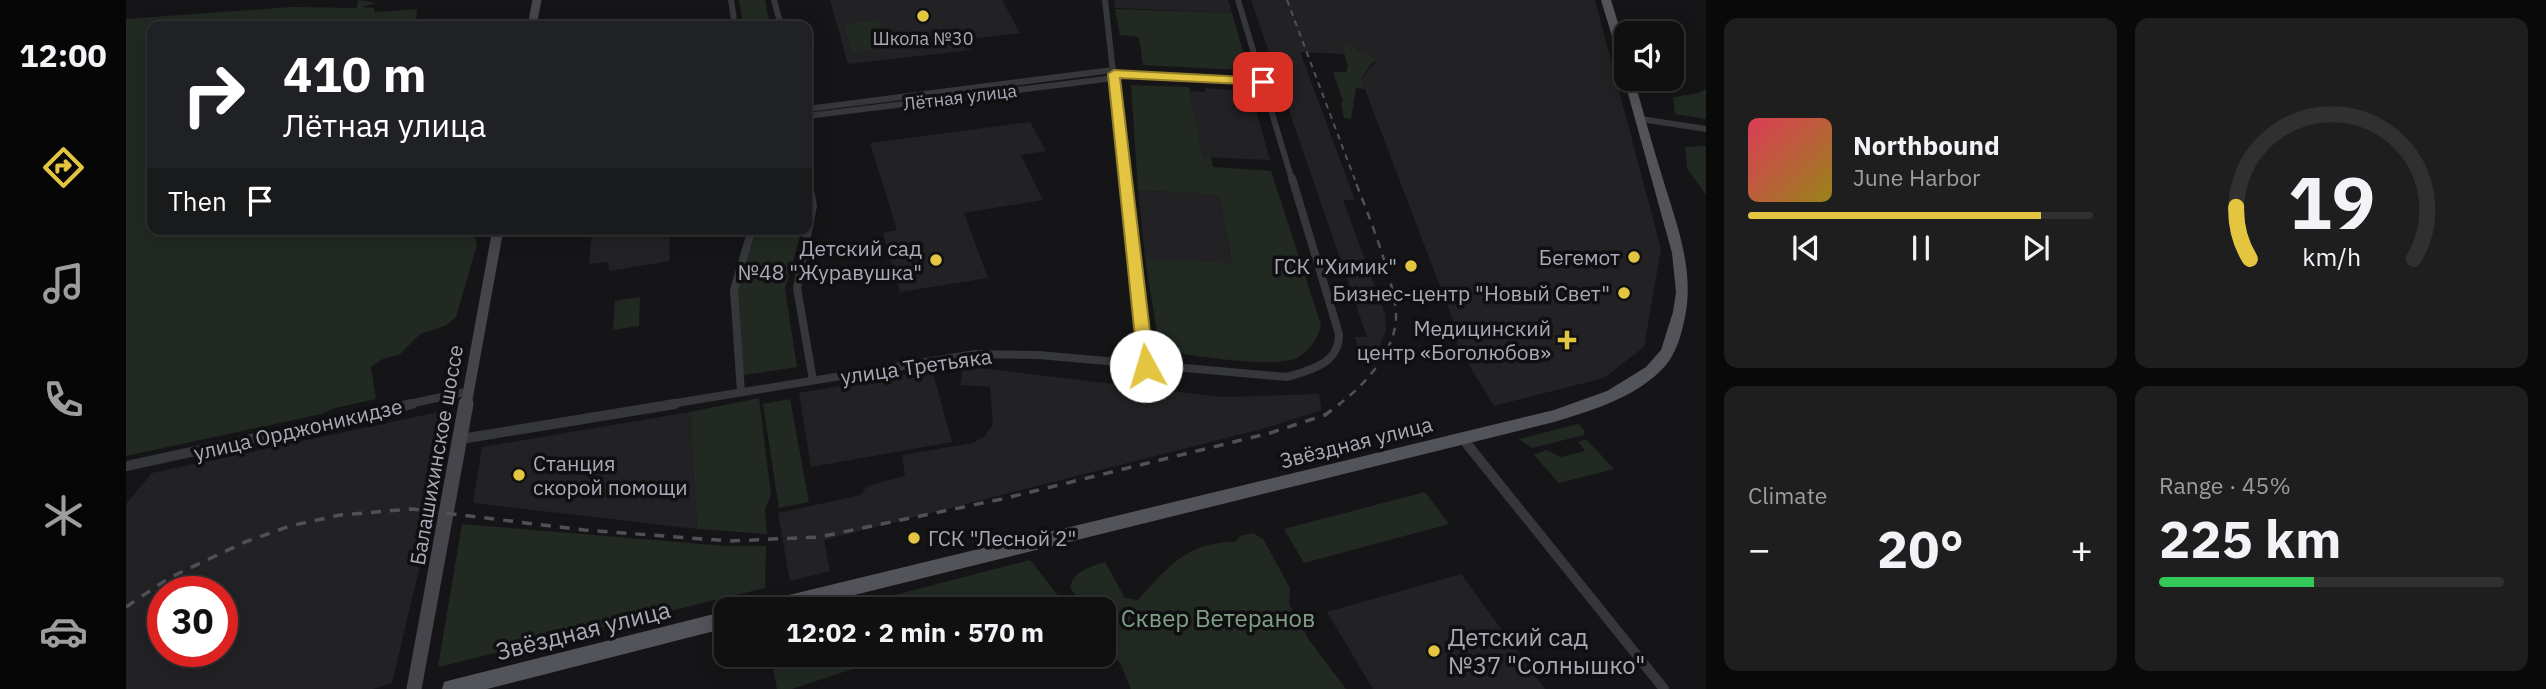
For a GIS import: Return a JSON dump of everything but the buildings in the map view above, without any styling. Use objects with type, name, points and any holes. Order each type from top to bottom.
[{"type":"main road","points":[[534,21],[537,0]]},
{"type":"main road","points":[[1606,0],[1614,26]]},
{"type":"main road","name":"Звёздная улица","points":[[813,597],[1570,412],[1622,390],[1644,376],[1664,358],[1681,316],[1680,260],[1633,91]]},
{"type":"main road","name":"Балашихинское шоссе","points":[[414,689],[497,235]]},
{"type":"main road","name":"Звёздная улица","points":[[451,689],[714,622]]},
{"type":"street","points":[[731,0],[733,21]]},
{"type":"street","points":[[774,0],[779,21]]},
{"type":"street","points":[[1105,0],[1146,366]]},
{"type":"street","name":"улица Третьяка","points":[[461,439],[975,354],[1039,355],[1287,377],[1323,366],[1339,346],[1339,334],[1238,0]]},
{"type":"street","name":"Лётная улица","points":[[812,115],[1114,74]]},
{"type":"street","name":"Лётная улица","points":[[812,108],[1114,74],[1263,82]]},
{"type":"street","points":[[1641,118],[1706,129]]},
{"type":"street","points":[[741,392],[734,290],[750,235]]},
{"type":"street","points":[[807,235],[797,288],[813,380]]},
{"type":"street","name":"улица Орджоникидзе","points":[[126,466],[470,391]]},
{"type":"street","points":[[1463,439],[1664,689]]},
{"type":"shaded area","name":"Школа №30","points":[[830,0],[1002,0],[1020,33],[968,39],[972,50],[848,64]]},
{"type":"shaded area","points":[[1114,0],[1228,0],[1232,13],[1115,8]]},
{"type":"shaded area","points":[[1251,0],[1595,0],[1614,72],[1614,91],[1619,91],[1661,249],[1644,347],[1604,378],[1494,406],[1457,345],[1457,331],[1361,79],[1378,59],[1341,42],[1344,54],[1300,52],[1355,200],[1343,200],[1385,314],[1386,330],[1376,356],[1358,347],[1355,337],[1367,337]]},
{"type":"shaded area","points":[[1205,88],[1251,92],[1270,160],[1203,157],[1190,91],[1205,92]]},
{"type":"shaded area","points":[[1030,122],[1046,151],[1021,155],[1043,200],[964,213],[988,278],[900,292],[883,233],[897,230],[870,143]]},
{"type":"shaded area","points":[[1138,190],[1219,195],[1232,264],[1145,258]]},
{"type":"shaded area","points":[[591,235],[669,235],[670,261],[609,271],[608,262],[589,264]]},
{"type":"shaded area","points":[[963,366],[1221,397],[1319,394],[1322,410],[1266,428],[824,540],[830,571],[790,581],[778,513],[861,495],[867,486],[905,476],[902,455],[973,443],[985,436],[993,424],[990,387],[960,385]]},
{"type":"shaded area","points":[[932,370],[952,442],[811,467],[799,393]]},
{"type":"shaded area","points":[[448,410],[446,456],[392,683],[373,689],[126,689],[126,504],[152,473]]},
{"type":"shaded area","points":[[690,412],[697,529],[473,503],[482,447]]},
{"type":"shaded area","name":"Детский сад №37 \"Солнышко\"","points":[[1461,574],[1545,689],[1373,689],[1327,612]]},
{"type":"green space","points":[[358,0],[376,3],[361,7],[374,8],[375,12],[417,9],[416,21],[147,21],[147,235],[474,235],[477,245],[456,317],[445,326],[420,334],[400,354],[383,359],[371,367],[376,399],[335,408],[321,414],[126,456],[126,19],[292,7],[357,8]]},
{"type":"green space","points":[[739,0],[765,0],[769,21],[742,21]]},
{"type":"green space","points":[[1115,9],[1232,13],[1247,65],[1238,70],[1143,65],[1139,37],[1120,35]]},
{"type":"green space","points":[[879,20],[889,48],[853,52],[844,24]]},
{"type":"green space","points":[[1341,42],[1378,59],[1361,78],[1365,89],[1356,88],[1351,119],[1344,118],[1343,101],[1333,72],[1346,72],[1348,67]]},
{"type":"green space","points":[[1131,85],[1189,87],[1203,157],[1211,157],[1213,167],[1271,171],[1321,325],[1314,342],[1300,356],[1289,360],[1254,362],[1160,351],[1145,258],[1232,263],[1219,195],[1138,190]]},
{"type":"green space","points":[[1706,89],[1706,119],[1675,114],[1673,97],[1699,93]]},
{"type":"green space","points":[[1706,146],[1706,195],[1687,168],[1685,147]]},
{"type":"green space","points":[[755,235],[800,235],[785,289],[797,367],[743,375],[738,285]]},
{"type":"green space","points":[[640,297],[639,326],[613,330],[615,301]]},
{"type":"green space","points":[[759,398],[771,495],[765,509],[767,534],[697,529],[690,412]]},
{"type":"green space","points":[[790,399],[809,502],[779,508],[763,404]]},
{"type":"green space","points":[[1578,424],[1584,430],[1584,435],[1532,448],[1519,439]]},
{"type":"green space","points":[[1586,439],[1614,469],[1559,483],[1534,455],[1546,450],[1561,457],[1585,451],[1578,442]]},
{"type":"green space","points":[[1425,492],[1449,524],[1304,563],[1284,529]]},
{"type":"green space","points":[[462,524],[726,546],[766,546],[765,588],[728,597],[714,597],[714,600],[438,667]]},
{"type":"green space","name":"Сквер Ветеранов","points":[[1253,533],[1263,539],[1290,588],[1289,604],[1309,640],[1346,689],[1131,689],[1116,657],[1116,597],[1078,597],[1070,587],[1075,577],[1083,570],[1105,562],[1125,598],[1138,600],[1169,567],[1191,551],[1204,546],[1235,542],[1240,536]]},
{"type":"green space","points":[[1030,560],[1059,597],[887,597]]},
{"type":"green space","points":[[773,667],[859,667],[792,689],[777,689]]},
{"type":"railway","points":[[1287,0],[1355,180]]},
{"type":"railway","points":[[1338,405],[1358,388],[1376,367],[1390,343],[1396,318],[1387,268],[1354,178]]},
{"type":"railway","points":[[126,607],[169,578],[245,542],[290,526],[340,515],[412,509],[584,530],[730,541],[819,537],[1002,499],[1270,433],[1325,415],[1340,404]]},
{"type":"place","name":"Школа №30","points":[[923,16]]},
{"type":"place","name":"Бегемот","points":[[1634,257]]},
{"type":"place","name":"Детский сад №48 \"Журавушка\"","points":[[936,260]]},
{"type":"place","name":"ГСК \"Химик\"","points":[[1411,266]]},
{"type":"place","name":"Бизнес-центр \"Новый Свет\"","points":[[1624,293]]},
{"type":"place","name":"Медицинский центр «Боголюбов»","points":[[1567,340]]},
{"type":"place","name":"Станция скорой помощи","points":[[519,475]]},
{"type":"place","name":"ГСК \"Лесной 2\"","points":[[914,538]]},
{"type":"place","name":"Детский сад №37 \"Солнышко\"","points":[[1434,651]]},
{"type":"route","points":[[1146,366],[1114,74],[1263,82]]}]
